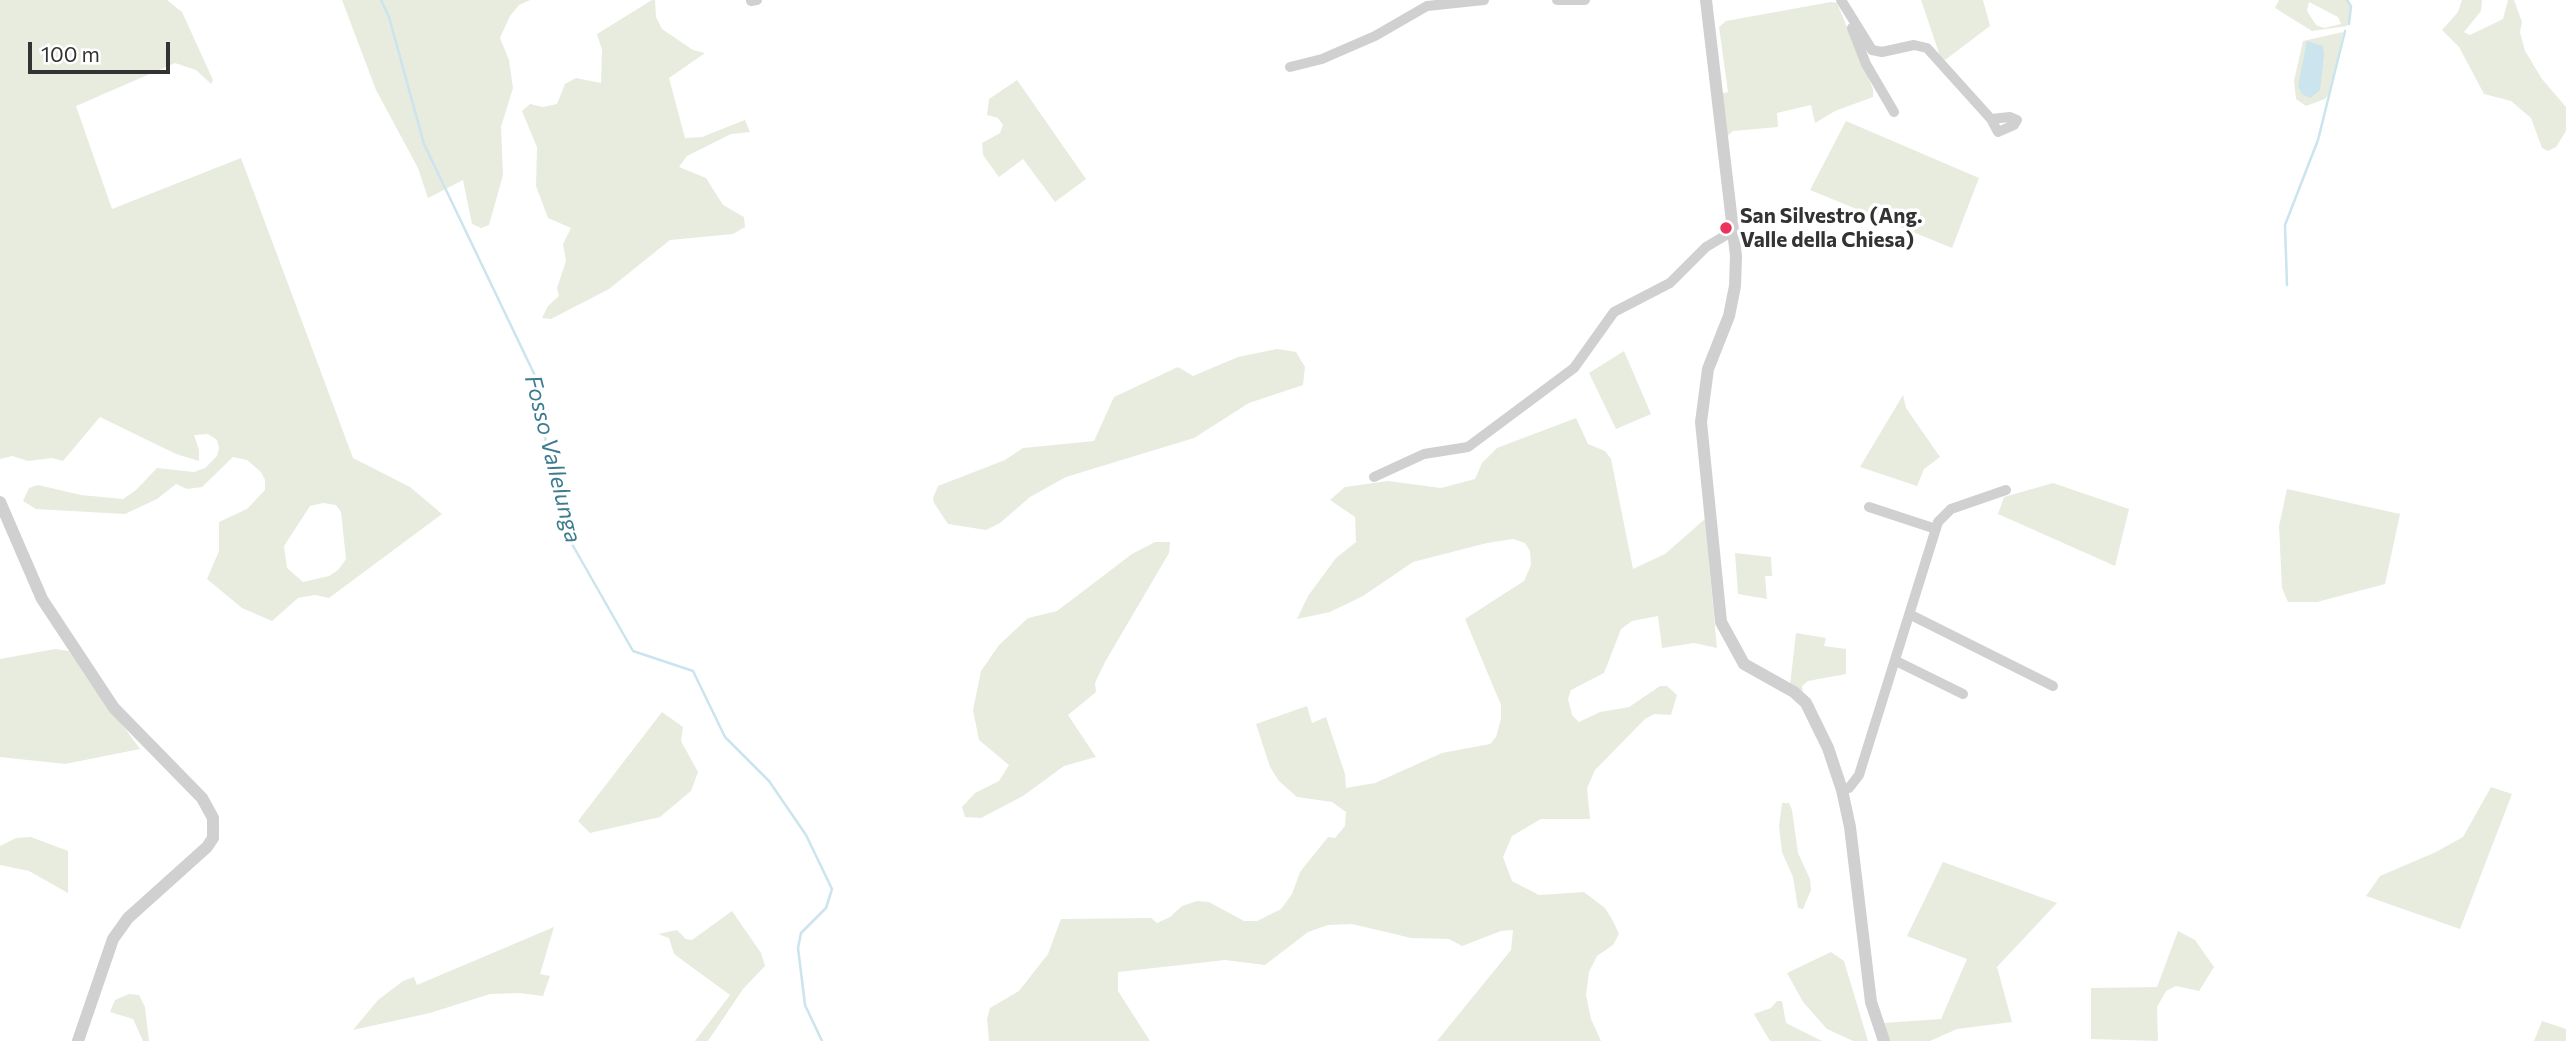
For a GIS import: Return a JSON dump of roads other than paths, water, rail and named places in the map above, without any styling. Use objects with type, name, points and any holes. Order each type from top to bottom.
[{"type":"street","points":[[1290,67],[1322,59],[1366,40],[1427,6],[1484,0]]},
{"type":"street","points":[[1557,0],[1585,0]]},
{"type":"street","points":[[1706,0],[1733,231],[1735,286],[1729,316],[1708,369],[1701,422],[1721,622],[1744,664],[1794,692],[1810,709],[1828,748],[1842,790],[1871,1002],[1884,1041]]},
{"type":"street","points":[[1842,2],[1867,64],[1894,112]]},
{"type":"street","points":[[1842,2],[1872,50],[1882,52],[1914,45],[1927,48],[1991,119]]},
{"type":"street","points":[[1374,477],[1424,454],[1468,447],[1574,368],[1614,312],[1670,283],[1706,247],[1733,231]]},
{"type":"street","points":[[1842,790],[1849,788],[1859,775],[1942,516],[1951,509],[2006,490]]},
{"type":"street","points":[[0,502],[42,599],[114,708],[202,798],[214,818],[213,838],[207,847],[128,918],[113,939],[78,1041]]},
{"type":"street","points":[[1869,507],[1936,528]]},
{"type":"street","points":[[1911,615],[2053,686]]},
{"type":"street","points":[[1896,661],[1963,694]]},
{"type":"water","points":[[2307,41],[2323,46],[2324,55],[2320,90],[2310,98],[2302,94],[2298,86]]},
{"type":"waterway","name":"Fosso Vallelunga","points":[[381,0],[389,17],[424,144],[539,384],[547,452],[568,537],[633,651],[693,671],[725,737],[769,781],[806,835],[832,889],[826,908],[801,933],[798,948],[805,1005],[822,1041]]},
{"type":"waterway","points":[[2347,0],[2351,6],[2349,24]]},
{"type":"waterway","points":[[2287,285],[2285,225],[2318,140],[2345,31]]},
{"type":"place","name":"San Silvestro (Ang. Valle della Chiesa)","points":[[1726,228]]}]
